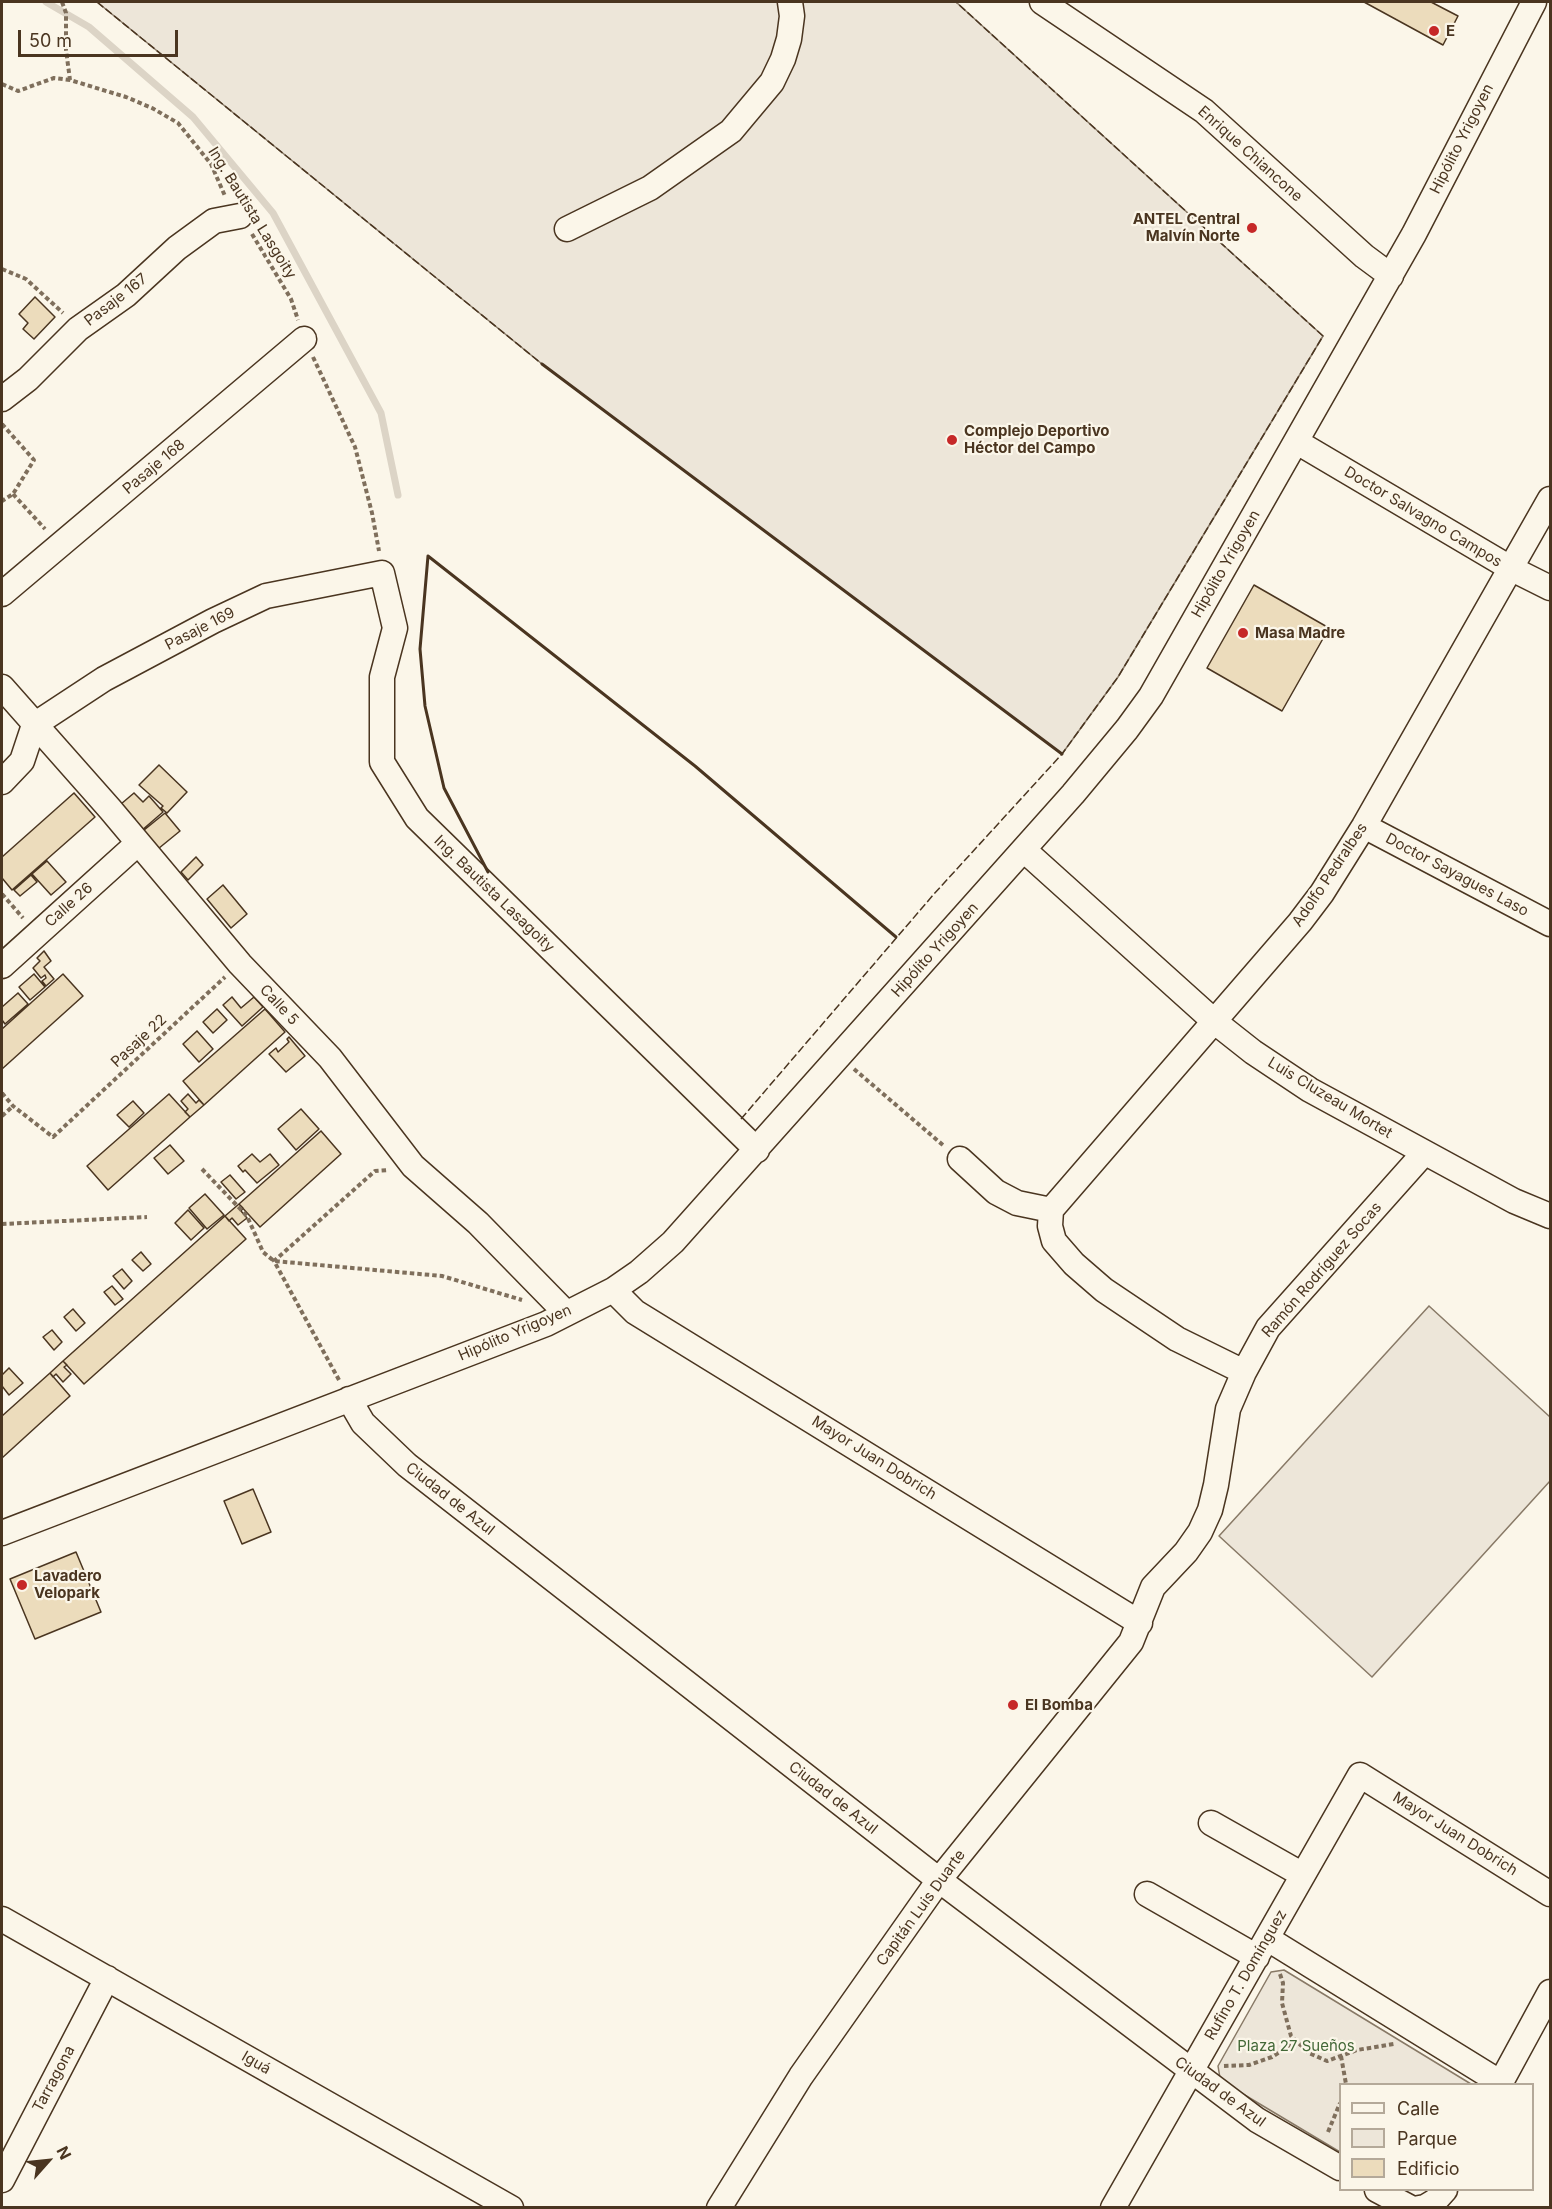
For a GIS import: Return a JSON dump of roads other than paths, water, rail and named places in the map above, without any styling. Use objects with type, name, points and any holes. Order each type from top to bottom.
[{"type":"street","points":[[567,229],[650,188],[731,131],[772,82],[783,58],[789,39],[792,16],[790,2]]},
{"type":"street","name":"Enrique Chiancone","points":[[1042,2],[1204,111],[1364,256],[1391,276]]},
{"type":"street","name":"Hipólito Yrigoyen","points":[[2,1533],[546,1324],[613,1290],[639,1272],[673,1242],[1024,850],[1098,765],[1151,696],[1391,276],[1534,2]]},
{"type":"street","name":"Pasaje 167","points":[[2,399],[28,379],[78,329],[126,295],[177,248],[214,221],[240,216]]},
{"type":"street","name":"Pasaje 168","points":[[2,594],[304,339]]},
{"type":"street","name":"Doctor Salvagno Campos","points":[[1297,442],[1512,569],[1551,588]]},
{"type":"street","name":"Adolfo Pedralbes","points":[[1051,1210],[1215,1022],[1322,893],[1364,826],[1551,499]]},
{"type":"street","name":"Pasaje 169","points":[[34,725],[104,679],[213,621],[266,596],[382,573]]},
{"type":"street","name":"Ing. Bautista Lasagoity","points":[[382,573],[394,627],[382,677],[381,762],[417,818],[757,1150]]},
{"type":"street","name":"Calle 5","points":[[2,687],[110,809],[137,844],[240,963],[330,1058],[413,1166],[478,1222],[566,1313]]},
{"type":"street","points":[[2,782],[22,760],[34,725]]},
{"type":"street","name":"Doctor Sayagues Laso","points":[[1364,826],[1551,924]]},
{"type":"street","name":"Calle 26","points":[[2,966],[137,844]]},
{"type":"street","name":"Luis Cluzeau Mortet","points":[[1024,850],[1215,1022],[1253,1052],[1310,1090],[1514,1201],[1551,1216]]},
{"type":"street","name":"Ramón Rodríguez Socas","points":[[1140,1623],[1153,1587],[1186,1552],[1200,1532],[1210,1510],[1228,1409],[1244,1372],[1268,1328],[1425,1153]]},
{"type":"street","points":[[960,1159],[996,1192],[1010,1200],[1051,1210],[1050,1226],[1054,1242],[1062,1253],[1104,1290],[1177,1339],[1244,1372]]},
{"type":"street","name":"Mayor Juan Dobrich","points":[[613,1290],[635,1312],[1140,1623]]},
{"type":"street","name":"Ciudad de Azul","points":[[349,1399],[363,1424],[407,1465],[939,1880],[1257,2120],[1339,2167]]},
{"type":"street","name":"Capitán Luis Duarte","points":[[719,2208],[801,2076],[939,1880],[1131,1642],[1140,1623]]},
{"type":"street","name":"Mayor Juan Dobrich","points":[[1360,1774],[1551,1894]]},
{"type":"street","name":"Rufino T. Domínguez","points":[[1113,2208],[1360,1774]]},
{"type":"street","points":[[1211,1823],[1303,1875]]},
{"type":"street","points":[[1147,1894],[1262,1948],[1436,2043],[1498,2083]]},
{"type":"street","name":"Iguá","points":[[2,1919],[511,2208]]},
{"type":"street","name":"Tarragona","points":[[2,2180],[107,1978]]},
{"type":"street","points":[[1501,2083],[1551,1992]]},
{"type":"street","points":[[1379,2191],[1411,2208]]},
{"type":"street","points":[[1419,2208],[1435,2201],[1444,2191]]},
{"type":"waterway","points":[[46,2],[89,27],[193,117],[273,213],[381,413],[398,495]]},
{"type":"place","name":"E","points":[[1434,31]]},
{"type":"place","name":"ANTEL Central Malvín Norte","points":[[1252,228]]},
{"type":"place","name":"Complejo Deportivo Héctor del Campo","points":[[952,440]]},
{"type":"place","name":"Masa Madre","points":[[1243,633]]},
{"type":"place","name":"Lavadero Velopark","points":[[22,1585]]},
{"type":"place","name":"El Bomba","points":[[1013,1705]]},
{"type":"park label","name":"Plaza 27 Sueños","points":[[1296,2046]]}]
